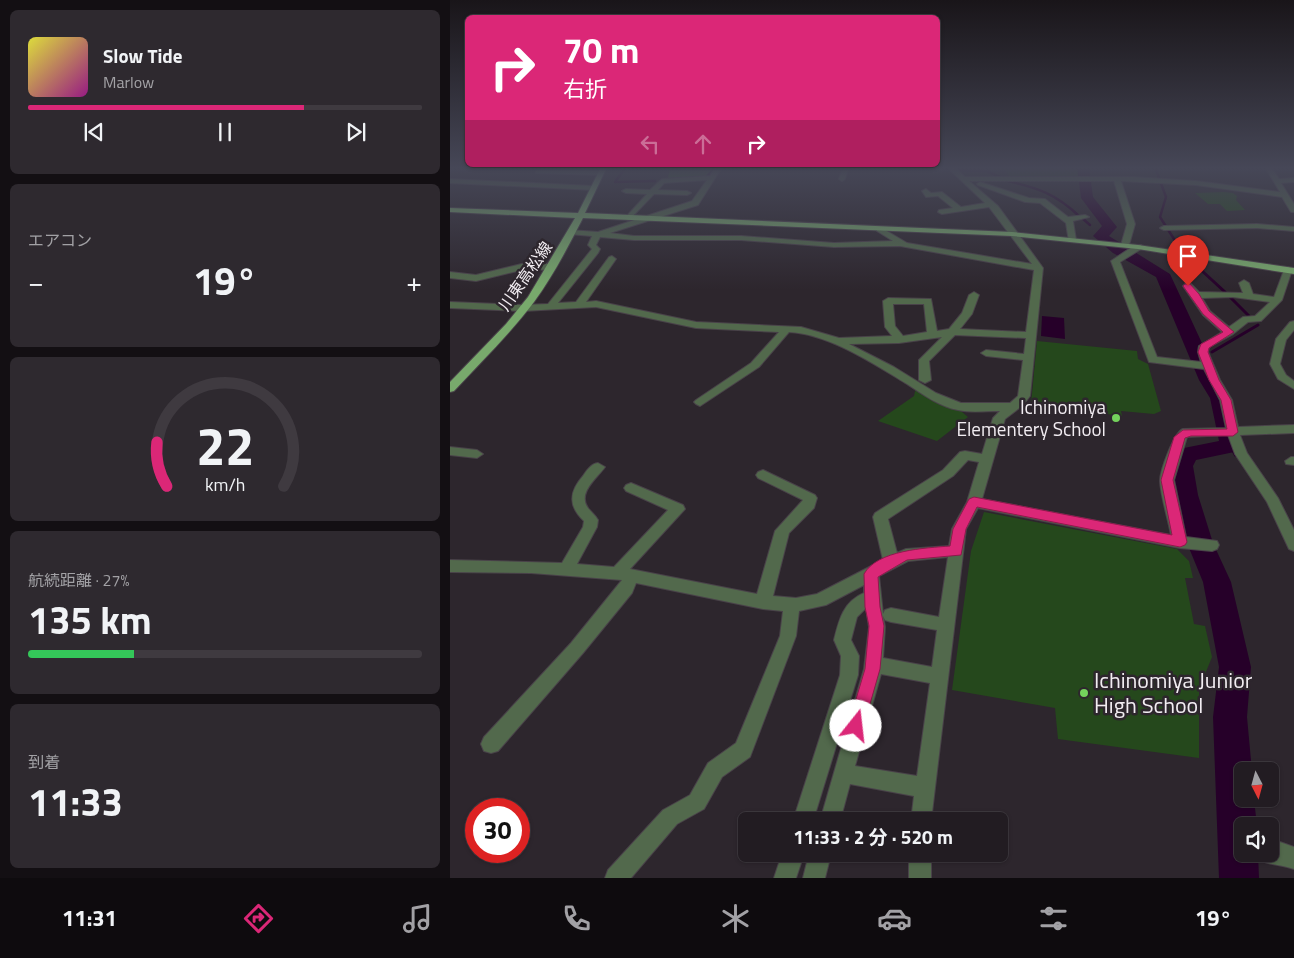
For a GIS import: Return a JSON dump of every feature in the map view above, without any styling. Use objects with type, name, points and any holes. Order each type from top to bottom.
[{"type":"main road","name":"川東高松線","points":[[450,388],[523,308],[551,267],[585,208]]},
{"type":"main road","points":[[450,210],[1012,234],[1138,246],[1291,271]]},
{"type":"street","points":[[629,218],[638,208]]},
{"type":"street","points":[[596,235],[680,208]]},
{"type":"street","points":[[942,212],[966,208]]},
{"type":"street","points":[[922,812],[959,529],[974,502],[998,418],[1021,403],[1024,396],[1029,358],[1039,268],[994,208]]},
{"type":"street","points":[[1051,208],[1070,222],[1072,240]]},
{"type":"street","points":[[1121,244],[1132,224],[1127,208]]},
{"type":"street","points":[[1066,219],[1084,217]]},
{"type":"street","points":[[1164,228],[1257,226],[1294,229]]},
{"type":"street","points":[[880,229],[902,243]]},
{"type":"street","points":[[572,232],[634,238],[741,238],[834,245],[902,243],[1039,268]]},
{"type":"street","points":[[552,306],[594,253],[596,249],[592,245],[596,235]]},
{"type":"street","points":[[1138,246],[1115,261],[1153,360],[1206,366]]},
{"type":"street","points":[[578,305],[612,259]]},
{"type":"street","points":[[450,275],[476,278],[503,269],[526,266],[551,267]]},
{"type":"street","points":[[450,275],[466,269]]},
{"type":"street","points":[[1291,271],[1278,300],[1258,319],[1246,319],[1229,332],[1204,346],[1203,352],[1206,366],[1226,400],[1228,432],[1273,501],[1294,544]]},
{"type":"street","points":[[1244,283],[1248,296]]},
{"type":"street","points":[[1188,286],[1206,312],[1229,332]]},
{"type":"street","points":[[1196,296],[1222,294],[1278,300]]},
{"type":"street","points":[[925,380],[924,360],[967,314],[974,295]]},
{"type":"street","points":[[899,340],[896,332],[890,327],[888,301],[928,301],[933,336]]},
{"type":"street","points":[[450,305],[523,308],[596,304],[696,325],[801,330],[836,341],[890,369],[932,395],[959,407],[1014,407]]},
{"type":"street","points":[[1294,324],[1281,339],[1275,364],[1294,386]]},
{"type":"street","points":[[700,402],[755,365],[787,329]]},
{"type":"street","points":[[836,341],[899,340],[952,332],[994,332],[1031,335]]},
{"type":"street","points":[[986,353],[1029,358]]},
{"type":"street","points":[[1185,542],[1167,480],[1180,437],[1183,433],[1294,429]]},
{"type":"street","points":[[450,451],[477,454]]},
{"type":"street","points":[[890,561],[880,517],[948,473],[965,454],[986,459]]},
{"type":"street","points":[[567,569],[592,520],[582,512],[577,503],[578,496],[583,485],[598,467]]},
{"type":"street","points":[[763,475],[810,498],[809,504],[782,531],[763,602]]},
{"type":"street","points":[[491,744],[577,648],[626,588],[624,575],[678,509],[631,488]]},
{"type":"street","points":[[974,502],[1185,542],[1212,544]]},
{"type":"street","points":[[450,566],[567,569],[624,575],[763,602],[792,605],[820,600],[871,574],[890,561],[906,555],[956,551]]},
{"type":"street","points":[[832,812],[872,669],[877,626],[872,597],[871,574]]},
{"type":"street","points":[[806,812],[849,675],[850,656],[842,640],[849,613],[858,602],[872,597]]},
{"type":"street","points":[[616,878],[670,817],[696,802],[715,770],[743,750],[788,636],[792,605]]},
{"type":"street","points":[[891,615],[947,625]]},
{"type":"street","points":[[881,666],[940,677]]},
{"type":"street","points":[[852,775],[926,788]]},
{"type":"street","points":[[1279,853],[1294,858]]},
{"type":"street","points":[[786,878],[791,862]]},
{"type":"street","points":[[814,878],[818,862]]},
{"type":"street","points":[[920,862],[920,878]]},
{"type":"green space","points":[[1224,208],[1243,208],[1245,210],[1227,211]]},
{"type":"green space","points":[[1037,341],[1137,351],[1138,359],[1148,364],[1161,411],[1154,414],[1121,411],[1122,416],[1031,404]]},
{"type":"green space","points":[[916,387],[968,417],[937,441],[878,421],[914,396]]},
{"type":"green space","points":[[984,512],[1177,549],[1189,561],[1193,578],[1185,578],[1194,624],[1205,626],[1212,657],[1199,689],[1199,758],[1058,739],[1055,708],[952,690],[971,551]]},
{"type":"shaded area","points":[[1042,316],[1064,318],[1065,339],[1041,336]]},
{"type":"waterway","points":[[1071,208],[1079,216]]},
{"type":"waterway","points":[[1095,208],[1110,227],[1100,236],[1118,250],[1162,274],[1171,290],[1209,380],[1220,398],[1231,446],[1187,454],[1181,466],[1186,495],[1200,543],[1217,582],[1235,667],[1230,717],[1238,830],[1239,878]]},
{"type":"waterway","points":[[1163,208],[1160,217],[1181,250],[1180,248]]},
{"type":"waterway","points":[[1082,218],[1090,225]]},
{"type":"waterway","points":[[1188,258],[1225,292]]},
{"type":"waterway","points":[[1229,296],[1249,316]]},
{"type":"waterway","points":[[1212,352],[1258,325]]},
{"type":"waterway","points":[[1231,446],[1236,455]]},
{"type":"place","name":"Ichinomiya Elementery School","points":[[1116,418]]},
{"type":"place","name":"Ichinomiya Junior High School","points":[[1084,693]]},
{"type":"route","points":[[856,726],[872,669],[877,626],[872,607],[871,574],[890,561],[906,555],[956,551],[959,529],[974,502],[1180,542],[1167,480],[1180,437],[1183,433],[1191,432],[1233,432],[1230,411],[1226,400],[1214,380],[1203,352],[1204,346],[1229,332],[1206,312],[1188,286]]}]
